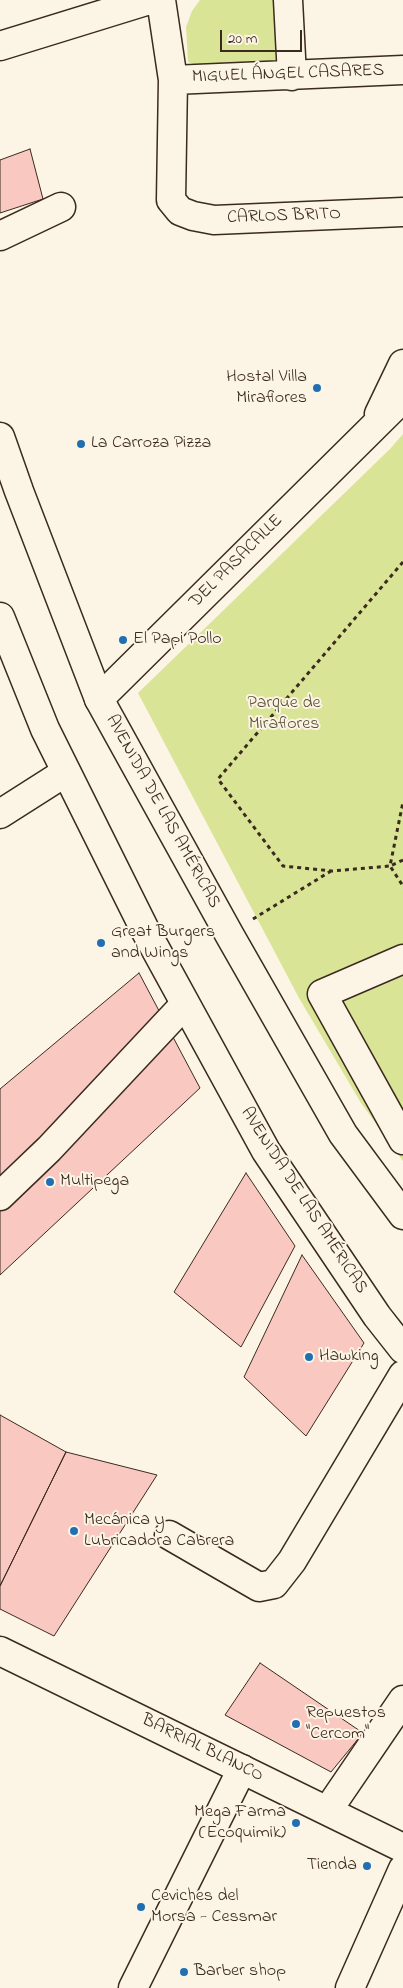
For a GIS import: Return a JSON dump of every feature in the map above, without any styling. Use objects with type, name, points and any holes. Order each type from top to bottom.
[{"type":"street","points":[[0,46],[149,0]]},
{"type":"street","points":[[161,0],[173,80]]},
{"type":"street","points":[[288,0],[292,76]]},
{"type":"street","name":"MIGUEL ÁNGEL CASARES","points":[[173,80],[403,70]]},
{"type":"street","name":"CARLOS BRITO","points":[[173,80],[171,200],[180,210],[193,216],[214,220],[403,212]]},
{"type":"street","points":[[0,236],[61,207]]},
{"type":"street","name":"DEL PASACALLE","points":[[374,425],[403,364]]},
{"type":"street","name":"DEL PASACALLE","points":[[99,699],[403,398]]},
{"type":"street","name":"AVENIDA DE LAS AMÉRICAS","points":[[0,437],[19,492],[99,699],[229,934],[344,1134],[403,1215]]},
{"type":"street","name":"AVENIDA DE LAS AMÉRICAS","points":[[0,617],[45,729],[144,928],[185,1004],[266,1151],[377,1316],[403,1349]]},
{"type":"street","points":[[0,814],[66,772]]},
{"type":"street","points":[[403,959],[322,994],[403,1140]]},
{"type":"street","points":[[0,1196],[49,1149],[185,1004]]},
{"type":"street","points":[[169,1535],[259,1588],[274,1584],[292,1562],[403,1375]]},
{"type":"street","name":"BARRIAL BLANCO","points":[[0,1651],[403,1848]]},
{"type":"street","points":[[328,1810],[403,1700]]},
{"type":"street","points":[[133,1988],[242,1768]]},
{"type":"street","points":[[350,1988],[403,1869]]},
{"type":"path","points":[[403,562],[218,779],[283,866],[332,871],[390,866],[403,860]]},
{"type":"path","points":[[403,802],[390,866],[403,886]]},
{"type":"path","points":[[229,934],[332,871]]},
{"type":"green space","points":[[200,0],[286,0],[285,62],[194,64],[188,62],[186,27],[192,11]]},
{"type":"green space","name":"Parque de Miraflores","points":[[403,434],[403,1161],[361,1103],[299,998],[138,693],[390,449]]},
{"type":"building","points":[[30,149],[43,199],[0,213],[0,160]]},
{"type":"building","name":"Multipega","points":[[139,973],[200,1088],[0,1275],[0,1089]]},
{"type":"building","points":[[246,1173],[295,1246],[241,1347],[174,1292]]},
{"type":"building","points":[[302,1255],[364,1343],[306,1436],[244,1377]]},
{"type":"building","points":[[0,1415],[66,1452],[0,1586]]},
{"type":"building","name":"Mecánica y Lubricadora Cabrera","points":[[66,1452],[157,1475],[54,1636],[0,1609],[0,1586]]},
{"type":"building","name":"Repuestos \"Cercom\"","points":[[260,1663],[363,1733],[331,1772],[225,1715]]},
{"type":"place","name":"Hostal Villa Miraflores","points":[[317,388]]},
{"type":"place","name":"La Carroza Pizza","points":[[81,444]]},
{"type":"place","name":"El Papi Pollo","points":[[123,640]]},
{"type":"place","name":"Great Burgers and Wings","points":[[101,943]]},
{"type":"place","name":"Multipega","points":[[50,1182]]},
{"type":"place","name":"Hawking","points":[[309,1357]]},
{"type":"place","name":"Mecánica y Lubricadora Cabrera","points":[[74,1531]]},
{"type":"place","name":"Repuestos \"Cercom\"","points":[[296,1724]]},
{"type":"place","name":"Mega Farma (Ecoquimik)","points":[[296,1823]]},
{"type":"place","name":"Tienda","points":[[367,1866]]},
{"type":"place","name":"Ceviches del Morsa - Cessmar","points":[[141,1907]]},
{"type":"place","name":"Barber shop","points":[[184,1972]]}]
